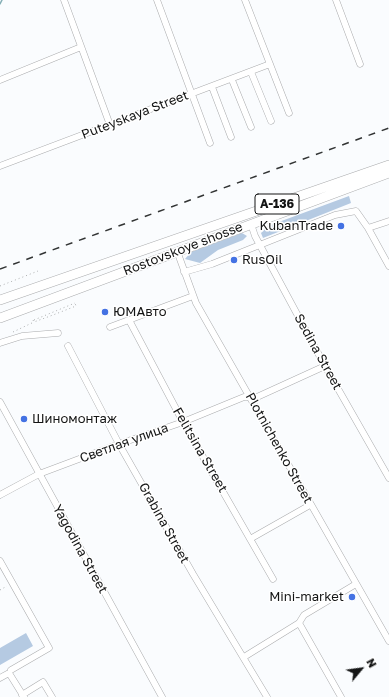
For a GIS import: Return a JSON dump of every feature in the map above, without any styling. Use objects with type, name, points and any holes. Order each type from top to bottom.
[{"type":"highway","name":"Rostovskoye shosse","points":[[0,300],[389,165]]},
{"type":"highway","name":"Rostovskoye shosse","points":[[0,318],[389,173]]},
{"type":"highway","points":[[76,274],[84,279],[84,283],[81,288]]},
{"type":"street","points":[[64,0],[110,125]]},
{"type":"street","points":[[157,0],[210,143]]},
{"type":"street","points":[[245,0],[289,113]]},
{"type":"street","points":[[336,0],[360,64]]},
{"type":"street","points":[[0,80],[81,47]]},
{"type":"street","name":"Puteyskaya Street","points":[[0,166],[232,80],[270,64]]},
{"type":"street","points":[[251,72],[271,121]]},
{"type":"street","points":[[232,80],[251,127]]},
{"type":"street","points":[[212,87],[231,137]]},
{"type":"street","points":[[184,272],[212,264],[335,214],[356,211],[368,228],[389,266]]},
{"type":"street","points":[[368,228],[389,221]]},
{"type":"street","name":"Sedina Street","points":[[251,224],[260,245],[325,366],[389,478]]},
{"type":"street","name":"Plotnichenko Street","points":[[177,251],[193,296],[310,505],[389,641]]},
{"type":"street","points":[[110,327],[193,296]]},
{"type":"street","name":"Felitsina Street","points":[[129,320],[183,422],[273,579]]},
{"type":"street","points":[[0,343],[22,336],[58,333]]},
{"type":"street","name":"Grabina Street","points":[[68,346],[119,444],[193,574],[244,656],[267,697]]},
{"type":"street","name":"Светлая улица","points":[[0,495],[39,474],[183,422],[244,397],[257,397],[325,366]]},
{"type":"street","name":"Yagodina Street","points":[[0,402],[162,697]]},
{"type":"street","points":[[250,539],[310,505]]},
{"type":"street","points":[[0,561],[49,648],[0,678]]},
{"type":"street","points":[[244,656],[299,623],[304,616],[356,584]]},
{"type":"street","points":[[299,623],[341,697]]},
{"type":"street","points":[[10,672],[23,696],[43,682],[52,697]]},
{"type":"path","points":[[0,286],[38,271]]},
{"type":"path","points":[[11,333],[34,322],[76,306],[75,303],[33,320],[34,322]]},
{"type":"path","points":[[0,590],[13,583]]},
{"type":"shaded area","points":[[349,196],[351,203],[263,238],[261,233],[268,226]]},
{"type":"shaded area","points":[[242,233],[247,236],[243,240],[218,250],[200,263],[185,259],[191,252]]},
{"type":"shaded area","points":[[26,633],[33,646],[0,665],[0,648]]},
{"type":"waterway","points":[[0,4],[2,0]]},
{"type":"railway","points":[[0,269],[389,128]]},
{"type":"place","name":"KubanTrade","points":[[341,226]]},
{"type":"place","name":"RusOil","points":[[234,260]]},
{"type":"place","name":"ЮМАвто","points":[[105,312]]},
{"type":"place","name":"Шиномонтаж","points":[[24,419]]},
{"type":"place","name":"Mini-market","points":[[352,597]]}]
